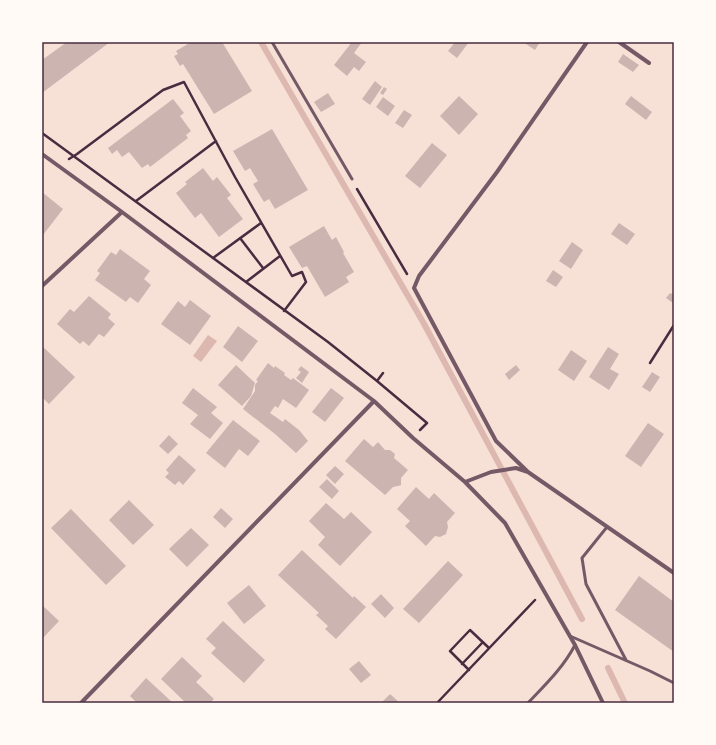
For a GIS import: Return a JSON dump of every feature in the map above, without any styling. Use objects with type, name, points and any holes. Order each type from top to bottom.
[{"type":"street","points":[[587,42],[497,172],[419,276],[414,288],[496,441],[528,472],[674,573]]},
{"type":"street","points":[[619,42],[649,63]]},
{"type":"street","points":[[42,154],[122,212],[374,401],[465,482],[504,523],[575,645],[603,703]]},
{"type":"street","points":[[42,286],[122,212]]},
{"type":"street","points":[[81,703],[374,401]]},
{"type":"street","points":[[465,482],[491,472],[516,468],[528,472]]},
{"type":"lane","points":[[272,42],[352,179]]},
{"type":"lane","points":[[607,527],[582,558],[586,584],[626,660]]},
{"type":"lane","points":[[570,636],[674,683]]},
{"type":"lane","points":[[528,703],[568,659],[575,645]]},
{"type":"path","points":[[58,166],[73,155],[77,154],[163,90],[184,82],[235,177],[292,276],[302,272],[306,282],[284,310]]},
{"type":"path","points":[[42,133],[284,310],[377,381],[427,423],[414,438]]},
{"type":"path","points":[[136,201],[216,141]]},
{"type":"path","points":[[352,179],[414,288]]},
{"type":"path","points":[[213,258],[261,223]]},
{"type":"path","points":[[240,238],[263,268]]},
{"type":"path","points":[[246,282],[280,256]]},
{"type":"path","points":[[650,363],[674,325]]},
{"type":"path","points":[[377,381],[383,372]]},
{"type":"path","points":[[437,703],[533,602]]},
{"type":"path","points":[[469,670],[450,651],[470,630],[489,648]]},
{"type":"path","points":[[462,664],[483,642]]},
{"type":"shaded area","points":[[208,335],[217,341],[201,362],[193,356]]},
{"type":"building","points":[[67,42],[110,42],[42,93],[42,60]]},
{"type":"building","points":[[191,42],[222,42],[252,91],[214,114],[183,64],[180,66],[174,56],[178,54],[176,51]]},
{"type":"building","points":[[352,42],[362,42],[354,53],[366,62],[359,71],[354,67],[347,76],[334,65]]},
{"type":"building","points":[[455,42],[469,42],[457,58],[448,51]]},
{"type":"building","points":[[523,42],[540,42],[535,50]]},
{"type":"building","points":[[623,54],[639,65],[633,72],[618,62]]},
{"type":"building","points":[[375,81],[382,87],[370,105],[362,99]]},
{"type":"building","points":[[384,87],[387,89],[383,95],[380,93]]},
{"type":"building","points":[[328,93],[335,104],[321,112],[314,102]]},
{"type":"building","points":[[459,96],[478,114],[459,135],[440,116]]},
{"type":"building","points":[[631,96],[652,112],[646,120],[625,104]]},
{"type":"building","points":[[383,97],[395,106],[388,116],[376,107]]},
{"type":"building","points":[[173,99],[184,113],[180,116],[191,131],[186,135],[188,138],[150,167],[148,164],[142,168],[129,152],[122,157],[117,150],[112,154],[108,148]]},
{"type":"building","points":[[404,110],[412,115],[403,128],[395,123]]},
{"type":"building","points":[[272,129],[308,190],[275,209],[269,199],[264,202],[253,184],[258,181],[250,168],[245,171],[233,151]]},
{"type":"building","points":[[432,143],[447,155],[420,188],[405,176]]},
{"type":"building","points":[[203,168],[213,181],[217,177],[231,195],[227,198],[243,219],[219,237],[201,213],[195,218],[176,193],[187,184],[185,182]]},
{"type":"building","points":[[42,192],[63,209],[43,235],[42,234]]},
{"type":"building","points":[[619,223],[635,234],[627,245],[611,234]]},
{"type":"building","points":[[324,226],[332,240],[336,237],[354,272],[346,277],[349,282],[325,297],[307,266],[302,268],[289,247]]},
{"type":"building","points":[[572,242],[583,250],[571,269],[559,261]]},
{"type":"building","points":[[120,249],[150,271],[144,279],[151,285],[138,303],[130,297],[126,302],[95,280],[100,273],[97,271],[111,252],[116,255]]},
{"type":"building","points":[[553,270],[563,277],[556,287],[546,281]]},
{"type":"building","points":[[670,293],[674,295],[673,303],[666,298]]},
{"type":"building","points":[[89,296],[111,314],[108,318],[115,324],[104,337],[99,334],[89,346],[83,341],[80,344],[57,324],[70,309],[74,312]]},
{"type":"building","points":[[190,300],[211,316],[190,345],[161,324],[178,301],[185,307]]},
{"type":"building","points":[[238,326],[258,341],[242,362],[223,347]]},
{"type":"building","points":[[42,346],[75,377],[49,404],[42,397]]},
{"type":"building","points":[[608,347],[619,354],[610,369],[619,374],[609,390],[589,377]]},
{"type":"building","points":[[571,350],[587,361],[574,381],[558,370]]},
{"type":"building","points":[[268,363],[274,368],[275,366],[285,373],[284,375],[291,380],[293,378],[309,390],[296,408],[283,399],[278,408],[275,406],[270,413],[283,422],[285,419],[299,430],[308,441],[296,453],[275,434],[243,409],[255,391],[255,385],[258,381],[256,380]]},
{"type":"building","points":[[236,365],[255,383],[251,396],[242,406],[218,385]]},
{"type":"building","points":[[516,365],[520,370],[509,380],[505,374]]},
{"type":"building","points":[[301,366],[309,372],[302,383],[296,378],[301,372],[298,370]]},
{"type":"building","points":[[652,372],[660,377],[650,392],[642,387]]},
{"type":"building","points":[[193,388],[217,407],[211,413],[223,423],[210,439],[190,424],[198,415],[182,403]]},
{"type":"building","points":[[331,388],[344,398],[325,422],[312,412]]},
{"type":"building","points":[[233,420],[260,441],[248,456],[239,449],[225,468],[206,453]]},
{"type":"building","points":[[648,423],[664,434],[641,467],[625,456]]},
{"type":"building","points":[[169,435],[178,444],[168,454],[159,446]]},
{"type":"building","points":[[364,439],[373,447],[378,442],[385,450],[390,450],[395,454],[394,458],[408,470],[401,478],[401,485],[393,487],[385,495],[345,461]]},
{"type":"building","points":[[179,455],[196,470],[183,485],[179,481],[175,485],[165,477],[169,473],[166,470]]},
{"type":"building","points":[[335,466],[344,474],[335,484],[326,475]]},
{"type":"building","points":[[327,479],[339,491],[332,499],[319,487]]},
{"type":"building","points":[[416,487],[429,499],[434,493],[455,513],[447,522],[448,527],[446,534],[440,537],[435,536],[426,546],[405,526],[410,521],[397,509]]},
{"type":"building","points":[[129,500],[154,525],[133,545],[109,520]]},
{"type":"building","points":[[326,503],[344,519],[351,512],[372,532],[340,566],[318,545],[325,537],[309,521]]},
{"type":"building","points":[[221,508],[233,519],[225,528],[213,517]]},
{"type":"building","points":[[71,509],[126,566],[106,585],[51,528]]},
{"type":"building","points":[[191,528],[209,545],[187,567],[169,549]]},
{"type":"building","points":[[302,550],[353,598],[354,596],[366,607],[336,639],[325,629],[328,626],[316,615],[319,613],[278,575]]},
{"type":"building","points":[[448,561],[463,575],[419,623],[403,609]]},
{"type":"building","points":[[639,576],[674,602],[674,652],[615,610]]},
{"type":"building","points":[[249,585],[266,606],[244,624],[227,603]]},
{"type":"building","points":[[381,594],[394,608],[385,618],[371,604]]},
{"type":"building","points":[[42,605],[59,621],[42,639]]},
{"type":"building","points":[[223,621],[265,660],[244,683],[211,653],[216,648],[206,639]]},
{"type":"building","points":[[182,657],[202,676],[196,682],[214,699],[210,703],[186,703],[161,679]]},
{"type":"building","points":[[359,661],[371,675],[361,683],[349,669]]},
{"type":"building","points":[[146,678],[173,703],[137,703],[130,696]]},
{"type":"building","points":[[390,694],[400,703],[381,703]]},
{"type":"waterway","points":[[261,42],[423,322],[582,619]]},
{"type":"waterway","points":[[608,668],[625,703]]}]
